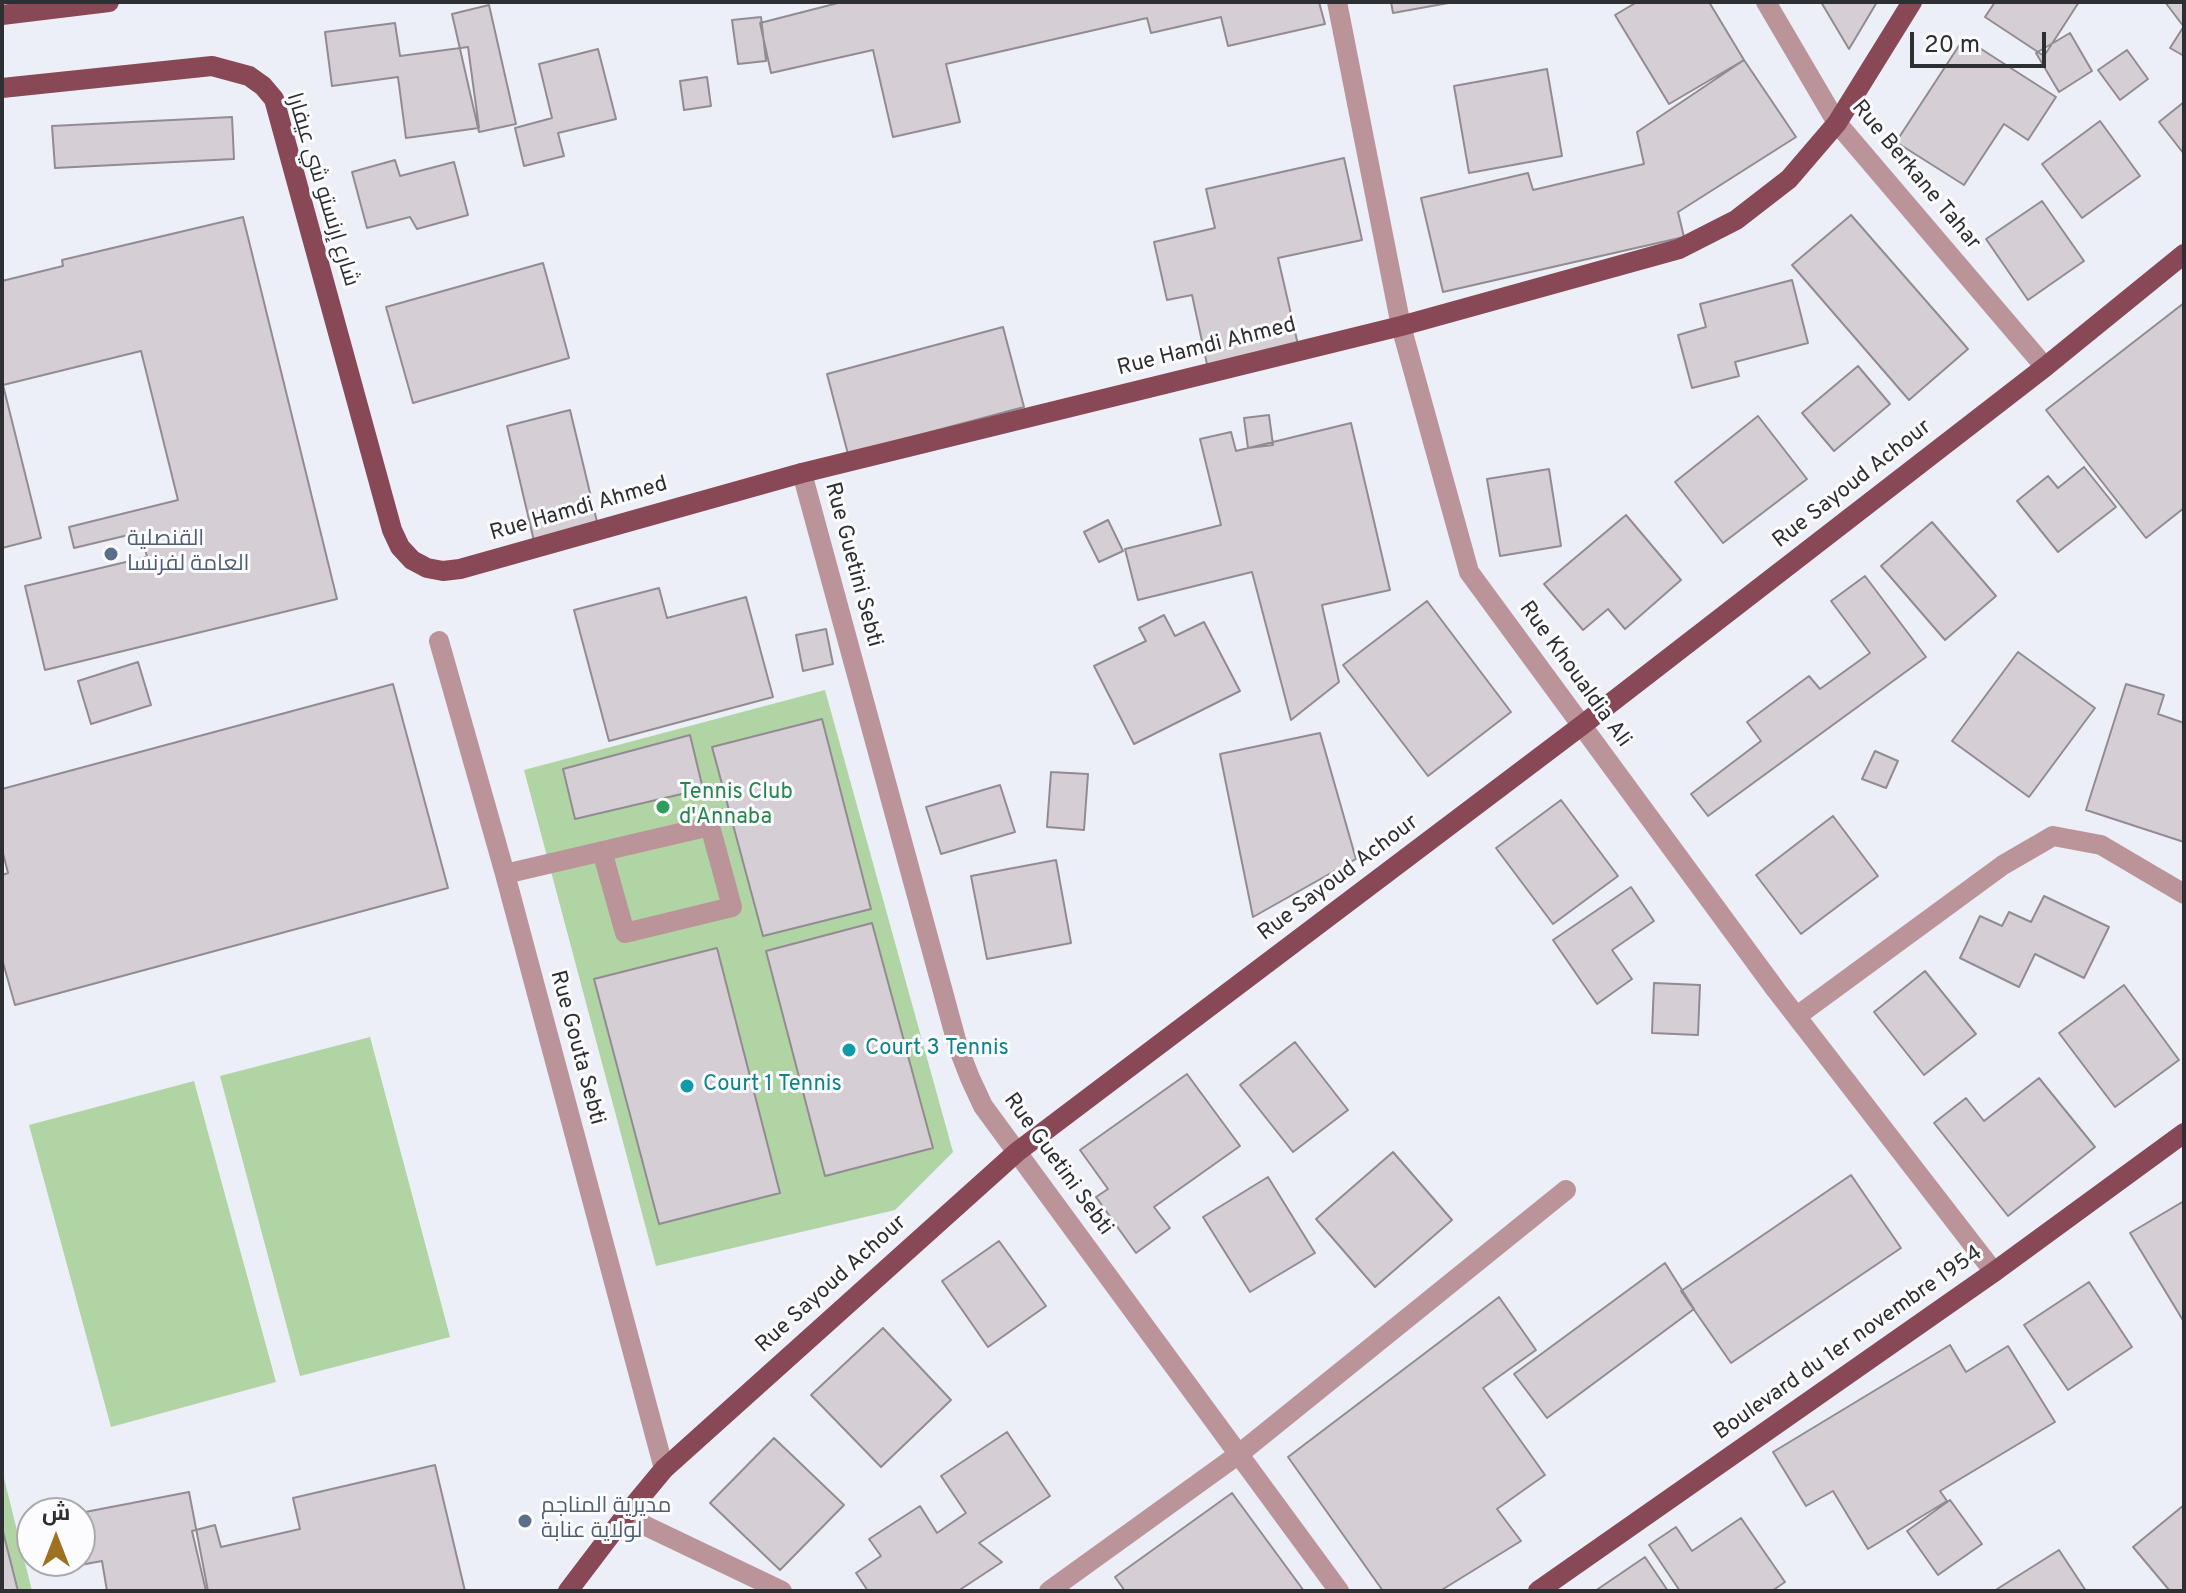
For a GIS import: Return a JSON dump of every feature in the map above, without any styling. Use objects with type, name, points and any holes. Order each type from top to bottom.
[{"type":"main road","points":[[2,15],[109,2]]},
{"type":"main road","name":"Rue Hamdi Ahmed","points":[[412,560],[435,570],[460,569],[802,473],[1401,326],[1679,249],[1736,220],[1789,179],[1837,123],[1912,2]]},
{"type":"main road","name":"شارع إرنستو شي عيفارا","points":[[2,88],[212,66],[249,76],[263,86],[274,99],[392,530],[400,547],[412,560]]},
{"type":"main road","name":"Rue Sayoud Achour","points":[[568,1591],[664,1469],[1017,1152],[1581,726],[2045,367],[2184,254]]},
{"type":"main road","name":"Boulevard du 1er novembre 1954","points":[[1538,1591],[1994,1272],[2184,1133]]},
{"type":"street","name":"Rue Khoualdia Ali","points":[[1337,2],[1401,326],[1469,572],[1797,1016],[1994,1272]]},
{"type":"street","name":"Rue Berkane Tahar","points":[[1766,2],[1837,123],[2045,367]]},
{"type":"street","name":"Rue Guetini Sebti","points":[[802,473],[958,1047],[983,1106],[1339,1591]]},
{"type":"street","name":"Rue Gouta Sebti","points":[[439,641],[505,874],[664,1469]]},
{"type":"street","points":[[505,874],[602,851],[710,826],[732,907],[625,933],[602,851]]},
{"type":"street","points":[[1797,1016],[2003,865],[2053,836],[2101,845],[2184,894]]},
{"type":"street","points":[[1049,1591],[1239,1454],[1566,1190]]},
{"type":"street","points":[[625,1516],[782,1591]]},
{"type":"green space","points":[[825,690],[953,1152],[895,1210],[656,1266],[524,770]]},
{"type":"green space","points":[[370,1037],[450,1337],[300,1376],[220,1076]]},
{"type":"green space","points":[[194,1081],[276,1382],[111,1427],[29,1125]]},
{"type":"green space","points":[[2,1470],[16,1526],[16,1577],[29,1577],[32,1591],[2,1591]]},
{"type":"building","points":[[842,2],[1319,2],[1325,24],[1228,46],[1221,17],[1151,33],[1147,18],[946,64],[960,122],[893,137],[873,50],[771,73],[760,23]]},
{"type":"building","points":[[1391,2],[1454,2],[1393,13]]},
{"type":"building","points":[[1637,2],[1709,2],[1744,60],[1669,104],[1615,15]]},
{"type":"building","points":[[1821,2],[1877,2],[1849,49]]},
{"type":"building","points":[[1995,2],[2079,2],[2044,56],[1985,17]]},
{"type":"building","points":[[2165,2],[2184,2],[2184,27]]},
{"type":"building","points":[[489,5],[516,124],[479,132],[452,14]]},
{"type":"building","points":[[761,17],[766,61],[738,64],[732,20]]},
{"type":"building","points":[[395,23],[400,56],[468,47],[479,128],[406,138],[398,77],[332,86],[325,32]]},
{"type":"building","points":[[2184,26],[2184,56],[2170,48]]},
{"type":"building","points":[[2070,33],[2092,71],[2059,92],[2036,53]]},
{"type":"building","points":[[1964,38],[2056,97],[2028,140],[2004,124],[1964,185],[1896,142]]},
{"type":"building","points":[[598,49],[616,119],[558,133],[564,156],[524,166],[515,128],[552,118],[539,64]]},
{"type":"building","points":[[2127,50],[2148,79],[2120,100],[2098,70]]},
{"type":"building","points":[[1744,60],[1796,137],[1678,212],[1684,237],[1443,292],[1421,198],[1528,173],[1533,190],[1644,164],[1637,132]]},
{"type":"building","points":[[1547,69],[1562,156],[1469,173],[1454,86]]},
{"type":"building","points":[[707,77],[711,106],[684,110],[680,81]]},
{"type":"building","points":[[2184,102],[2184,154],[2159,122]]},
{"type":"building","points":[[232,117],[234,159],[55,168],[52,126]]},
{"type":"building","points":[[2100,121],[2140,176],[2082,218],[2042,164]]},
{"type":"building","points":[[1344,158],[1362,240],[1278,258],[1299,349],[1208,369],[1192,295],[1167,300],[1154,242],[1215,228],[1206,189]]},
{"type":"building","points":[[395,160],[400,176],[454,162],[468,215],[417,229],[410,217],[367,228],[352,172]]},
{"type":"building","points":[[2042,201],[2084,261],[2028,300],[1986,239]]},
{"type":"building","points":[[1851,215],[1968,349],[1909,400],[1792,265]]},
{"type":"building","points":[[243,217],[337,599],[45,670],[25,586],[147,557],[141,532],[74,548],[69,527],[178,500],[141,351],[3,385],[41,538],[2,548],[2,281],[63,266],[62,260]]},
{"type":"building","points":[[543,263],[569,358],[413,403],[386,307]]},
{"type":"building","points":[[1792,280],[1808,343],[1735,362],[1739,376],[1692,388],[1678,335],[1706,327],[1700,304]]},
{"type":"building","points":[[2184,303],[2184,508],[2146,538],[2046,410]]},
{"type":"building","points":[[1003,327],[1024,407],[848,454],[827,374]]},
{"type":"building","points":[[1858,366],[1890,404],[1834,451],[1802,413]]},
{"type":"building","points":[[570,410],[598,526],[534,541],[507,426]]},
{"type":"building","points":[[1269,415],[1273,445],[1248,448],[1244,418]]},
{"type":"building","points":[[1758,416],[1807,479],[1723,543],[1675,482]]},
{"type":"building","points":[[1351,423],[1390,590],[1322,605],[1339,682],[1291,720],[1252,572],[1138,600],[1125,549],[1221,525],[1200,439],[1231,432],[1236,451]]},
{"type":"building","points":[[2084,467],[2116,507],[2058,552],[2017,501],[2048,476],[2058,488]]},
{"type":"building","points":[[1549,469],[1561,546],[1500,556],[1487,479]]},
{"type":"building","points":[[1626,515],[1681,580],[1625,629],[1608,609],[1583,630],[1544,584]]},
{"type":"building","points":[[1108,520],[1123,551],[1099,562],[1084,532]]},
{"type":"building","points":[[1932,522],[1996,596],[1945,640],[1881,566]]},
{"type":"building","points":[[1865,576],[1926,657],[1708,816],[1691,794],[1761,741],[1747,722],[1809,676],[1820,689],[1870,653],[1831,601]]},
{"type":"building","points":[[659,588],[667,618],[746,597],[773,697],[609,741],[574,610]]},
{"type":"building","points":[[1427,601],[1511,712],[1428,776],[1343,665]]},
{"type":"building","points":[[1164,615],[1175,636],[1204,622],[1240,691],[1134,744],[1094,666],[1146,641],[1139,628]]},
{"type":"building","points":[[826,629],[833,664],[803,671],[796,635]]},
{"type":"building","points":[[2018,652],[2095,708],[2029,797],[1952,741]]},
{"type":"building","points":[[138,662],[151,705],[91,724],[78,681]]},
{"type":"building","points":[[393,684],[448,888],[15,1005],[2,959],[2,875],[8,873],[2,849],[2,789]]},
{"type":"building","points":[[2126,684],[2164,695],[2158,714],[2184,723],[2184,842],[2086,810]]},
{"type":"building","points":[[822,719],[871,909],[763,936],[712,747]]},
{"type":"building","points":[[1320,733],[1356,859],[1253,917],[1220,754]]},
{"type":"building","points":[[690,735],[703,789],[575,819],[563,769]]},
{"type":"building","points":[[1875,751],[1898,761],[1886,788],[1862,779]]},
{"type":"building","points":[[1051,772],[1088,774],[1084,830],[1047,827]]},
{"type":"building","points":[[1000,785],[1015,832],[941,854],[926,807]]},
{"type":"building","points":[[1561,800],[1618,876],[1553,924],[1496,848]]},
{"type":"building","points":[[1833,816],[1878,876],[1801,934],[1756,875]]},
{"type":"building","points":[[1056,860],[1071,943],[987,959],[971,876]]},
{"type":"building","points":[[1631,887],[1654,921],[1612,950],[1632,979],[1597,1004],[1553,940]]},
{"type":"building","points":[[2044,896],[2109,927],[2084,978],[2035,954],[2019,987],[1960,958],[1980,916],[2002,926],[2009,912],[2031,922]]},
{"type":"building","name":"Court 3 Tennis","points":[[872,923],[933,1148],[825,1176],[766,951]]},
{"type":"building","name":"Court 1 Tennis","points":[[717,948],[780,1193],[659,1224],[594,979]]},
{"type":"building","points":[[1925,971],[1976,1034],[1924,1075],[1874,1012]]},
{"type":"building","points":[[1654,983],[1700,985],[1698,1035],[1652,1033]]},
{"type":"building","points":[[2124,985],[2179,1060],[2115,1107],[2059,1033]]},
{"type":"building","points":[[1295,1042],[1348,1110],[1293,1152],[1240,1085]]},
{"type":"building","points":[[1187,1074],[1240,1146],[1154,1207],[1170,1228],[1136,1253],[1096,1197],[1108,1189],[1080,1150]]},
{"type":"building","points":[[2039,1078],[2095,1147],[2008,1216],[1934,1123],[1966,1098],[1984,1121]]},
{"type":"building","points":[[1393,1152],[1452,1220],[1375,1287],[1316,1219]]},
{"type":"building","points":[[1851,1175],[1901,1248],[1731,1363],[1681,1291]]},
{"type":"building","points":[[1268,1177],[1315,1253],[1250,1292],[1203,1217]]},
{"type":"building","points":[[2184,1201],[2184,1322],[2130,1233]]},
{"type":"building","points":[[999,1241],[1046,1306],[988,1347],[942,1281]]},
{"type":"building","points":[[1665,1263],[1694,1309],[1547,1418],[1514,1374]]},
{"type":"building","points":[[2089,1282],[2132,1347],[2068,1390],[2024,1325]]},
{"type":"building","points":[[1499,1297],[1536,1350],[1483,1388],[1545,1475],[1497,1509],[1521,1541],[1440,1591],[1383,1591],[1288,1457]]},
{"type":"building","points":[[883,1328],[951,1400],[881,1467],[811,1395]]},
{"type":"building","points":[[1950,1345],[1966,1372],[2008,1346],[2055,1422],[1940,1491],[1947,1501],[1868,1549],[1833,1491],[1806,1506],[1773,1452]]},
{"type":"building","points":[[1007,1432],[1050,1496],[979,1543],[1002,1562],[958,1591],[868,1591],[856,1573],[881,1556],[869,1539],[920,1506],[937,1533],[966,1513],[941,1476]]},
{"type":"building","points":[[774,1438],[844,1505],[780,1570],[710,1503]]},
{"type":"building","points":[[435,1465],[465,1591],[206,1591],[192,1531],[215,1525],[221,1547],[300,1529],[293,1498]]},
{"type":"building","points":[[189,1492],[208,1591],[107,1591],[102,1561],[96,1562],[96,1510]]},
{"type":"building","points":[[1232,1493],[1304,1591],[1125,1591],[1115,1577]]},
{"type":"building","points":[[1950,1500],[1982,1544],[1938,1575],[1907,1531]]},
{"type":"building","points":[[2184,1505],[2184,1591],[2170,1591],[2133,1547]]},
{"type":"building","points":[[1741,1518],[1785,1582],[1772,1591],[1680,1591],[1649,1545],[1676,1527],[1692,1551]]},
{"type":"building","points":[[2,1528],[18,1591],[2,1591]]},
{"type":"building","points":[[2059,1550],[2086,1591],[1994,1591]]},
{"type":"building","points":[[1645,1557],[1668,1591],[1595,1591]]},
{"type":"place","name":"القنصلية العامة لفرنسا","points":[[111,554]]},
{"type":"place","name":"Tennis Club d'Annaba","points":[[663,807]]},
{"type":"place","name":"Court 3 Tennis","points":[[849,1050]]},
{"type":"place","name":"Court 1 Tennis","points":[[687,1086]]},
{"type":"place","name":"مديرية المناجم لولاية عنابة","points":[[525,1521]]}]
